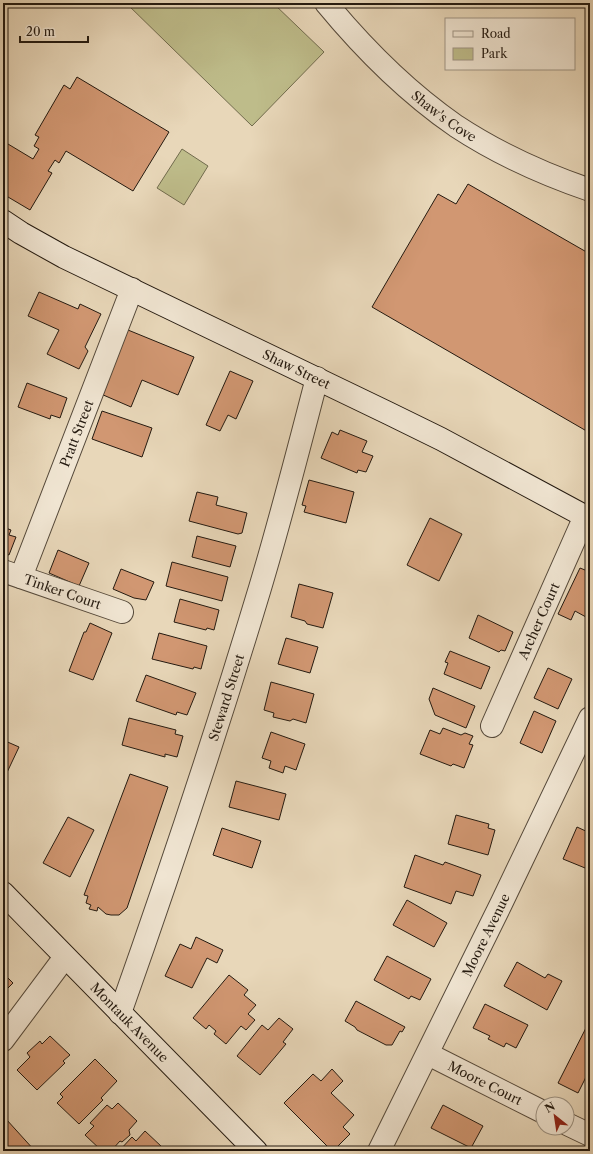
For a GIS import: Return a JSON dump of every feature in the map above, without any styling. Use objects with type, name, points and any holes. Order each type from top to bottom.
[{"type":"street","name":"Shaw's Cove","points":[[326,3],[354,36],[386,68],[420,98],[456,126],[493,148],[531,167],[590,190]]},
{"type":"street","name":"Shaw Street","points":[[3,221],[21,233],[64,256],[441,439],[588,518]]},
{"type":"street","name":"Pratt Street","points":[[12,574],[132,289]]},
{"type":"street","name":"Steward Street","points":[[120,1013],[165,886],[228,693],[265,571],[317,378]]},
{"type":"street","name":"Archer Court","points":[[492,726],[588,518]]},
{"type":"street","name":"Tinker Court","points":[[12,574],[122,612]]},
{"type":"street","name":"Moore Avenue","points":[[379,1151],[428,1054],[590,718]]},
{"type":"street","name":"Montauk Avenue","points":[[3,893],[256,1151]]},
{"type":"street","points":[[3,1040],[65,957]]},
{"type":"street","name":"Moore Court","points":[[428,1054],[535,1108]]},
{"type":"street","points":[[575,1128],[590,1135]]},
{"type":"green space","points":[[126,3],[273,3],[324,52],[252,126]]},
{"type":"green space","points":[[182,149],[208,166],[184,205],[157,188]]},
{"type":"building","points":[[77,77],[169,132],[133,191],[66,151],[59,163],[55,160],[48,171],[52,173],[30,210],[3,194],[3,141],[33,159],[39,149],[34,146],[39,137],[35,135],[64,85],[70,89]]},
{"type":"building","points":[[468,184],[590,254],[590,433],[372,307],[438,194],[456,204]]},
{"type":"building","points":[[39,292],[78,309],[80,304],[101,314],[85,347],[88,351],[79,369],[47,354],[59,330],[28,316]]},
{"type":"building","points":[[128,330],[194,357],[178,395],[142,380],[131,407],[101,394]]},
{"type":"building","points":[[230,371],[253,381],[236,419],[228,415],[220,431],[206,425]]},
{"type":"building","points":[[27,383],[67,398],[60,418],[51,415],[50,419],[18,407]]},
{"type":"building","points":[[102,411],[152,428],[142,457],[92,439]]},
{"type":"building","points":[[340,430],[367,441],[362,452],[373,456],[366,472],[358,470],[357,473],[321,458],[332,432],[338,435]]},
{"type":"building","points":[[309,480],[354,492],[346,523],[304,512],[306,506],[302,505]]},
{"type":"building","points":[[197,492],[218,497],[216,505],[247,513],[242,533],[238,534],[189,521]]},
{"type":"building","points":[[430,518],[462,534],[439,581],[407,565]]},
{"type":"building","points":[[3,527],[11,530],[9,535],[16,537],[9,555],[3,553]]},
{"type":"building","points":[[197,536],[236,546],[230,567],[192,557]]},
{"type":"building","points":[[58,550],[89,563],[79,586],[49,573]]},
{"type":"building","points":[[172,562],[228,577],[222,601],[166,586]]},
{"type":"building","points":[[580,568],[590,572],[590,609],[586,617],[575,611],[571,620],[558,614]]},
{"type":"building","points":[[121,569],[154,582],[146,600],[134,598],[113,589]]},
{"type":"building","points":[[299,584],[333,593],[323,628],[307,624],[305,621],[291,617]]},
{"type":"building","points":[[180,599],[219,610],[214,630],[207,628],[206,630],[174,622]]},
{"type":"building","points":[[478,615],[513,632],[505,651],[501,650],[499,652],[469,638]]},
{"type":"building","points":[[90,623],[112,633],[93,680],[69,671],[84,632],[86,632]]},
{"type":"building","points":[[159,633],[207,646],[201,669],[194,667],[193,669],[152,659]]},
{"type":"building","points":[[286,638],[318,647],[310,673],[278,664]]},
{"type":"building","points":[[450,651],[490,667],[481,689],[444,674],[448,663],[445,662]]},
{"type":"building","points":[[548,668],[572,679],[558,709],[534,698]]},
{"type":"building","points":[[146,675],[196,693],[187,715],[177,712],[176,715],[136,701]]},
{"type":"building","points":[[271,682],[314,694],[306,723],[293,719],[290,721],[273,717],[274,713],[264,710]]},
{"type":"building","points":[[433,688],[475,706],[466,728],[435,715],[429,699]]},
{"type":"building","points":[[534,711],[556,721],[542,753],[520,743]]},
{"type":"building","points":[[129,718],[176,730],[175,734],[183,736],[177,757],[165,754],[165,757],[122,745]]},
{"type":"building","points":[[443,728],[461,735],[465,733],[473,736],[469,744],[473,745],[464,768],[453,764],[451,766],[420,754],[430,730],[440,734]]},
{"type":"building","points":[[271,732],[305,744],[296,770],[285,766],[283,773],[269,768],[271,761],[262,758]]},
{"type":"building","points":[[3,740],[19,747],[3,781]]},
{"type":"building","points":[[130,774],[168,787],[127,908],[119,915],[111,915],[106,914],[98,907],[97,911],[89,909],[91,905],[86,903],[88,896],[84,895]]},
{"type":"building","points":[[236,781],[286,794],[279,820],[229,807]]},
{"type":"building","points":[[456,815],[489,824],[488,828],[495,830],[488,855],[448,844]]},
{"type":"building","points":[[68,817],[94,830],[70,877],[43,863]]},
{"type":"building","points":[[577,827],[590,833],[590,870],[563,859]]},
{"type":"building","points":[[222,828],[261,841],[252,868],[213,855]]},
{"type":"building","points":[[415,855],[443,865],[445,862],[481,875],[473,896],[456,891],[451,904],[404,887]]},
{"type":"building","points":[[407,900],[447,923],[434,947],[393,925]]},
{"type":"building","points":[[196,937],[223,950],[217,963],[207,958],[192,988],[165,976],[180,944],[191,949]]},
{"type":"building","points":[[387,956],[431,979],[420,1000],[411,996],[409,999],[374,980]]},
{"type":"building","points":[[517,962],[545,978],[548,974],[562,981],[547,1010],[504,986]]},
{"type":"building","points":[[3,973],[13,983],[3,993]]},
{"type":"building","points":[[229,975],[248,990],[244,995],[256,1005],[248,1014],[255,1020],[246,1030],[241,1026],[226,1044],[214,1034],[216,1031],[209,1025],[206,1029],[193,1018]]},
{"type":"building","points":[[356,1001],[405,1027],[402,1032],[400,1031],[392,1045],[386,1045],[357,1030],[345,1021]]},
{"type":"building","points":[[485,1004],[528,1025],[516,1048],[506,1043],[504,1047],[488,1039],[490,1036],[473,1028]]},
{"type":"building","points":[[279,1018],[293,1029],[283,1042],[286,1044],[260,1075],[237,1056],[262,1025],[268,1030]]},
{"type":"building","points":[[590,1020],[590,1069],[578,1093],[558,1083]]},
{"type":"building","points":[[50,1036],[70,1055],[63,1061],[65,1063],[37,1090],[17,1070],[30,1057],[27,1053],[40,1041],[42,1044]]},
{"type":"building","points":[[95,1059],[117,1081],[101,1098],[103,1100],[79,1124],[57,1103],[63,1097],[60,1094]]},
{"type":"building","points":[[332,1069],[343,1081],[331,1093],[354,1115],[343,1127],[350,1134],[333,1151],[284,1103],[313,1074],[321,1081]]},
{"type":"building","points":[[118,1103],[137,1121],[129,1130],[130,1135],[122,1142],[120,1141],[111,1151],[102,1151],[85,1135],[94,1126],[90,1123],[107,1105],[112,1109]]},
{"type":"building","points":[[443,1105],[483,1126],[471,1148],[431,1128]]},
{"type":"building","points":[[6,1119],[35,1151],[3,1151],[3,1121]]},
{"type":"building","points":[[145,1131],[162,1147],[159,1151],[119,1151],[132,1137],[136,1141]]}]
